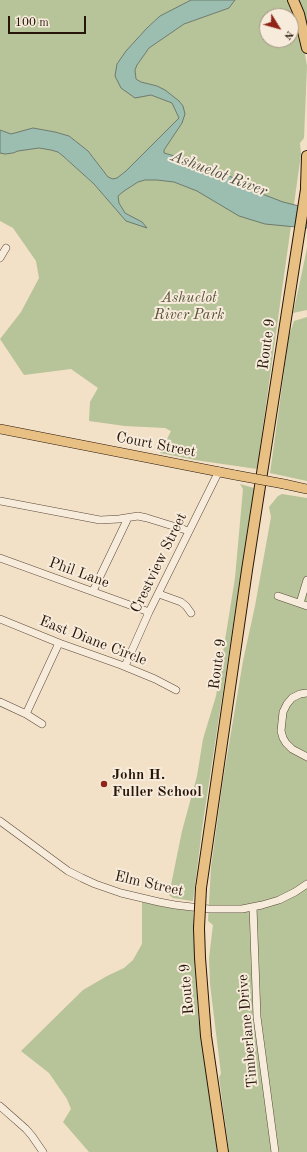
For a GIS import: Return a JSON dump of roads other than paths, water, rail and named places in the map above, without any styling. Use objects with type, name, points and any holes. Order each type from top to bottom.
[{"type":"highway","points":[[293,0],[300,14],[307,48]]},
{"type":"highway","name":"Route 9","points":[[223,1152],[206,1036],[200,958],[199,928],[201,888],[247,570],[307,185],[307,156]]},
{"type":"main road","name":"Court Street","points":[[0,429],[307,489]]},
{"type":"street","points":[[0,258],[6,248]]},
{"type":"street","name":"Crestview Street","points":[[124,666],[219,471]]},
{"type":"street","points":[[0,501],[100,520],[138,516],[189,531]]},
{"type":"street","points":[[93,591],[128,518]]},
{"type":"street","name":"Phil Lane","points":[[0,558],[149,612]]},
{"type":"street","points":[[278,596],[303,605],[307,580]]},
{"type":"street","points":[[159,594],[182,602],[191,613]]},
{"type":"street","name":"East Diane Circle","points":[[0,619],[59,643],[124,666],[176,690]]},
{"type":"street","points":[[26,714],[59,643]]},
{"type":"street","points":[[307,693],[300,694],[292,698],[287,704],[283,712],[281,731],[286,743],[292,749],[307,757]]},
{"type":"street","points":[[0,702],[26,714],[42,724]]},
{"type":"street","name":"Elm Street","points":[[0,821],[68,871],[95,884],[142,898],[174,905],[220,910],[242,909],[279,900],[307,884]]},
{"type":"street","name":"Timberlane Drive","points":[[253,907],[258,1028],[275,1152]]},
{"type":"street","points":[[0,1106],[29,1132],[43,1152]]},
{"type":"water","name":"Ashuelot River","points":[[191,0],[235,0],[229,8],[184,24],[149,48],[137,65],[135,70],[136,79],[165,90],[183,106],[185,114],[182,123],[164,150],[164,153],[203,164],[221,171],[257,192],[283,202],[307,208],[307,228],[265,224],[239,216],[197,191],[174,182],[145,180],[138,182],[118,196],[119,203],[125,213],[142,222],[147,228],[126,221],[94,184],[58,152],[39,148],[13,153],[0,153],[0,130],[11,134],[33,128],[69,136],[88,151],[108,177],[113,179],[117,178],[126,171],[179,118],[172,103],[151,95],[135,98],[121,88],[115,76],[117,64],[126,51],[160,16]]},
{"type":"place","name":"John H. Fuller School","points":[[104,784]]},
{"type":"park label","name":"Ashuelot River Park","points":[[189,306]]}]
